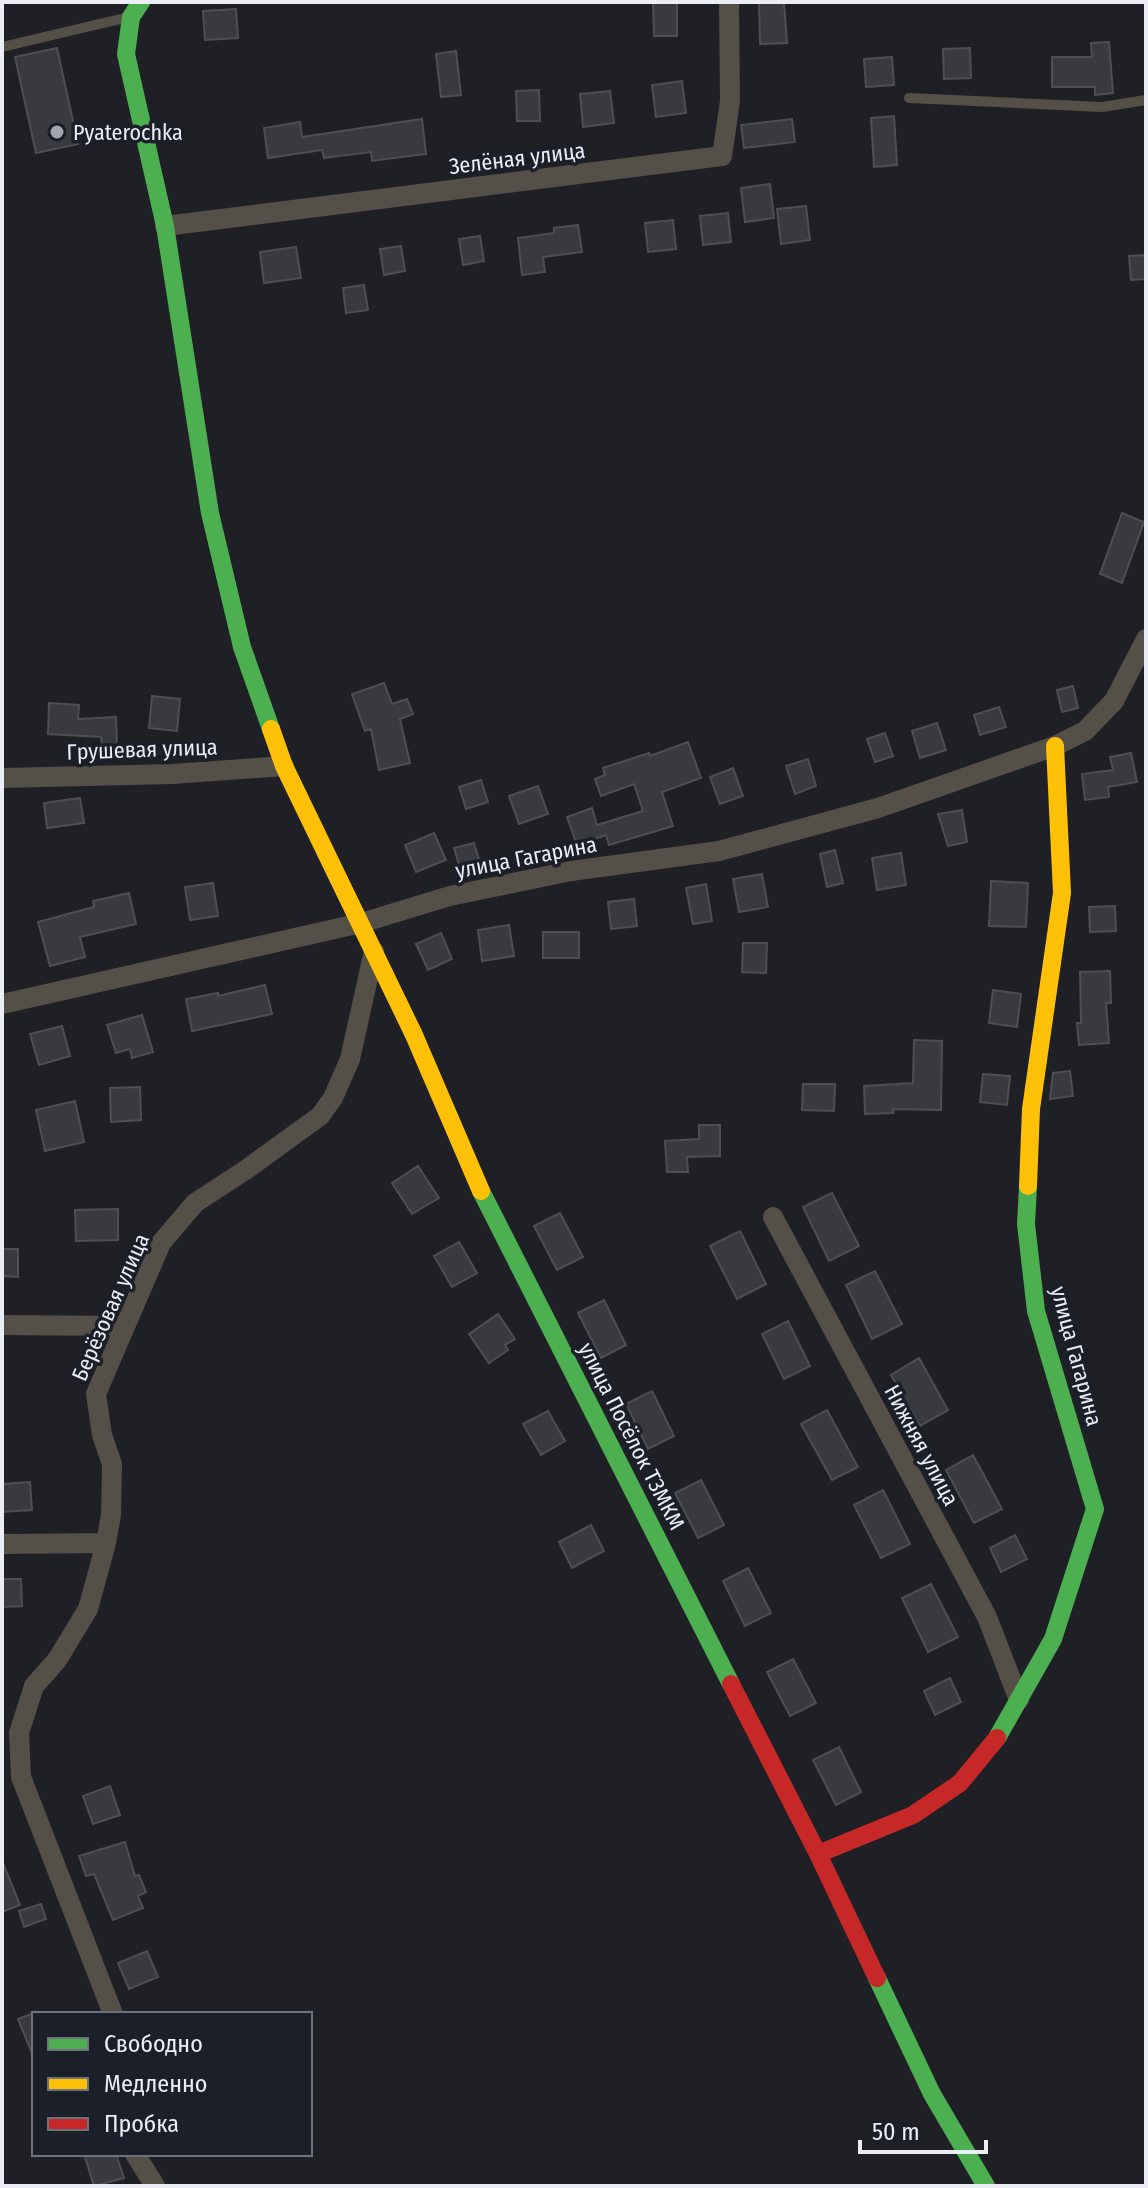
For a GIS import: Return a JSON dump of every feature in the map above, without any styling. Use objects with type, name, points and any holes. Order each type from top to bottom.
[{"type":"street","name":"Зелёная улица","points":[[165,226],[722,156],[730,101],[729,2]]},
{"type":"street","name":"улица Посёлок ТЗМКМ","points":[[134,7],[126,54],[165,226],[210,513],[242,647],[284,766],[414,1035],[483,1197],[818,1854],[932,2094],[986,2186]]},
{"type":"street","name":"улица Гагарина","points":[[2,1004],[361,923],[450,896],[571,871],[719,851],[878,808],[1055,746],[1085,731],[1114,701],[1146,639]]},
{"type":"street","name":"улица Гагарина","points":[[818,1854],[913,1815],[960,1783],[996,1740],[1053,1639],[1095,1509],[1036,1311],[1026,1224],[1031,1109],[1062,893],[1055,746]]},
{"type":"street","name":"Грушевая улица","points":[[2,778],[172,774],[284,766]]},
{"type":"street","name":"Берёзовая улица","points":[[112,2012],[12,1777],[19,1733],[34,1686],[57,1660],[88,1609],[106,1543],[111,1515],[112,1464],[102,1435],[96,1394],[161,1243],[195,1203],[320,1116],[333,1098],[350,1059],[374,951]]},
{"type":"street","name":"Нижняя улица","points":[[773,1217],[987,1617],[1019,1700]]},
{"type":"street","points":[[2,1325],[124,1326]]},
{"type":"street","points":[[2,1544],[106,1543]]},
{"type":"street","points":[[136,2156],[155,2186]]},
{"type":"lane","points":[[2,47],[134,7]]},
{"type":"lane","points":[[909,98],[1102,107],[1146,100]]},
{"type":"building","points":[[653,2],[677,2],[677,36],[654,36]]},
{"type":"building","points":[[759,2],[784,2],[787,43],[760,44]]},
{"type":"building","points":[[236,9],[238,38],[205,40],[203,11]]},
{"type":"building","points":[[1109,42],[1113,93],[1095,95],[1095,87],[1052,87],[1052,57],[1092,57],[1091,43]]},
{"type":"building","points":[[57,48],[78,144],[36,153],[15,57]]},
{"type":"building","points":[[970,48],[971,78],[944,79],[943,49]]},
{"type":"building","points":[[456,51],[461,95],[441,97],[436,54]]},
{"type":"building","points":[[892,57],[894,85],[866,87],[864,59]]},
{"type":"building","points":[[682,81],[686,113],[656,117],[652,85]]},
{"type":"building","points":[[539,90],[540,121],[517,121],[516,91]]},
{"type":"building","points":[[610,91],[614,123],[583,127],[580,94]]},
{"type":"building","points":[[894,116],[897,165],[874,167],[871,118]]},
{"type":"building","points":[[422,119],[426,154],[372,161],[371,152],[324,158],[322,150],[268,158],[264,128],[300,122],[302,137]]},
{"type":"building","points":[[792,119],[795,142],[744,148],[741,125]]},
{"type":"building","points":[[770,184],[774,218],[745,222],[741,188]]},
{"type":"building","points":[[806,206],[810,240],[781,244],[777,209]]},
{"type":"building","points":[[728,213],[731,242],[703,245],[700,216]]},
{"type":"building","points":[[673,220],[676,249],[648,252],[645,223]]},
{"type":"building","points":[[578,225],[582,252],[543,257],[545,272],[522,275],[518,238],[554,233],[554,228]]},
{"type":"building","points":[[480,236],[484,261],[463,265],[459,239]]},
{"type":"building","points":[[401,246],[405,271],[384,275],[380,249]]},
{"type":"building","points":[[296,247],[301,278],[264,283],[260,252]]},
{"type":"building","points":[[1146,255],[1146,279],[1131,280],[1129,256]]},
{"type":"building","points":[[364,285],[368,310],[346,313],[343,288]]},
{"type":"building","points":[[1122,513],[1144,522],[1122,583],[1100,574]]},
{"type":"building","points":[[384,683],[392,704],[407,699],[413,714],[400,719],[410,763],[379,770],[371,729],[365,731],[352,694]]},
{"type":"building","points":[[1073,686],[1078,708],[1062,712],[1057,690]]},
{"type":"building","points":[[152,696],[180,699],[177,731],[149,728]]},
{"type":"building","points":[[49,703],[79,705],[78,719],[116,717],[117,746],[102,746],[101,737],[48,734]]},
{"type":"building","points":[[999,707],[1006,727],[980,735],[974,715]]},
{"type":"building","points":[[937,723],[946,750],[920,758],[912,731]]},
{"type":"building","points":[[885,733],[893,756],[875,762],[867,739]]},
{"type":"building","points":[[688,742],[701,778],[662,792],[673,826],[609,845],[606,835],[577,845],[567,817],[592,808],[597,825],[643,811],[634,784],[601,796],[595,779],[605,775],[603,768]]},
{"type":"building","points":[[1131,753],[1137,782],[1108,787],[1109,797],[1085,800],[1082,774],[1113,770],[1110,757]]},
{"type":"building","points":[[808,759],[816,786],[795,794],[786,766]]},
{"type":"building","points":[[733,768],[743,796],[720,804],[710,777]]},
{"type":"building","points":[[481,780],[488,802],[466,809],[459,787]]},
{"type":"building","points":[[538,786],[548,814],[519,824],[509,796]]},
{"type":"building","points":[[80,798],[84,823],[47,828],[44,803]]},
{"type":"building","points":[[962,810],[967,842],[948,846],[938,814]]},
{"type":"building","points":[[434,833],[446,860],[416,872],[405,845]]},
{"type":"building","points":[[474,843],[480,863],[460,868],[454,848]]},
{"type":"building","points":[[835,850],[843,883],[827,887],[820,854]]},
{"type":"building","points":[[901,853],[906,885],[877,890],[872,858]]},
{"type":"building","points":[[762,874],[768,907],[739,912],[733,879]]},
{"type":"building","points":[[991,881],[1028,883],[1026,927],[989,926]]},
{"type":"building","points":[[213,883],[218,916],[190,920],[185,887]]},
{"type":"building","points":[[706,884],[712,921],[693,924],[686,888]]},
{"type":"building","points":[[129,893],[136,924],[80,937],[85,957],[50,966],[38,922],[94,907],[93,901]]},
{"type":"building","points":[[634,899],[637,926],[611,929],[608,902]]},
{"type":"building","points":[[1115,906],[1116,931],[1090,932],[1089,907]]},
{"type":"building","points":[[509,925],[514,956],[482,961],[478,930]]},
{"type":"building","points":[[543,932],[579,932],[579,958],[543,958]]},
{"type":"building","points":[[441,933],[452,959],[428,970],[416,944]]},
{"type":"building","points":[[743,943],[767,943],[766,973],[742,972]]},
{"type":"building","points":[[1110,971],[1111,1003],[1106,1003],[1109,1043],[1079,1045],[1080,972]]},
{"type":"building","points":[[265,985],[272,1014],[192,1031],[186,999],[218,993],[218,996]]},
{"type":"building","points":[[993,990],[1021,994],[1017,1027],[989,1023]]},
{"type":"building","points":[[142,1015],[153,1052],[132,1058],[130,1049],[116,1053],[107,1025]]},
{"type":"building","points":[[62,1026],[70,1056],[39,1065],[30,1034]]},
{"type":"building","points":[[914,1040],[942,1041],[941,1110],[893,1109],[893,1113],[865,1114],[864,1086],[913,1083]]},
{"type":"building","points":[[1070,1071],[1073,1096],[1050,1099],[1053,1073]]},
{"type":"building","points":[[983,1074],[1010,1076],[1007,1105],[980,1102]]},
{"type":"building","points":[[803,1084],[835,1084],[834,1111],[802,1110]]},
{"type":"building","points":[[140,1087],[141,1120],[111,1122],[110,1088]]},
{"type":"building","points":[[75,1101],[84,1142],[45,1151],[36,1110]]},
{"type":"building","points":[[699,1125],[720,1125],[720,1156],[687,1157],[688,1172],[667,1172],[665,1141],[699,1139]]},
{"type":"building","points":[[418,1166],[439,1198],[412,1214],[392,1183]]},
{"type":"building","points":[[832,1193],[859,1246],[829,1261],[803,1207]]},
{"type":"building","points":[[118,1209],[118,1240],[76,1241],[75,1210]]},
{"type":"building","points":[[560,1213],[583,1257],[557,1270],[534,1226]]},
{"type":"building","points":[[740,1231],[766,1284],[737,1299],[710,1246]]},
{"type":"building","points":[[459,1242],[477,1273],[452,1287],[434,1256]]},
{"type":"building","points":[[2,1249],[18,1249],[18,1277],[2,1276]]},
{"type":"building","points":[[875,1271],[902,1324],[872,1339],[846,1285]]},
{"type":"building","points":[[604,1300],[626,1345],[601,1358],[578,1313]]},
{"type":"building","points":[[498,1314],[515,1339],[505,1345],[508,1350],[489,1363],[469,1334]]},
{"type":"building","points":[[788,1321],[810,1366],[784,1379],[762,1334]]},
{"type":"building","points":[[919,1358],[948,1410],[920,1426],[891,1375]]},
{"type":"building","points":[[652,1391],[674,1436],[648,1449],[626,1404]]},
{"type":"building","points":[[827,1410],[858,1467],[832,1480],[801,1424]]},
{"type":"building","points":[[548,1411],[565,1441],[541,1455],[523,1424]]},
{"type":"building","points":[[973,1455],[1002,1509],[974,1523],[946,1470]]},
{"type":"building","points":[[701,1480],[724,1525],[698,1538],[675,1493]]},
{"type":"building","points":[[30,1482],[32,1510],[2,1512],[2,1484]]},
{"type":"building","points":[[883,1490],[910,1544],[881,1558],[854,1505]]},
{"type":"building","points":[[591,1525],[604,1551],[572,1568],[559,1542]]},
{"type":"building","points":[[1015,1535],[1027,1559],[1001,1572],[990,1548]]},
{"type":"building","points":[[748,1568],[771,1613],[745,1626],[723,1581]]},
{"type":"building","points":[[2,1579],[21,1579],[22,1606],[2,1607]]},
{"type":"building","points":[[931,1584],[958,1637],[928,1652],[902,1598]]},
{"type":"building","points":[[793,1659],[816,1703],[790,1716],[767,1672]]},
{"type":"building","points":[[950,1678],[961,1702],[935,1715],[924,1691]]},
{"type":"building","points":[[839,1747],[861,1792],[836,1805],[813,1760]]},
{"type":"building","points":[[110,1786],[120,1815],[93,1824],[83,1796]]},
{"type":"building","points":[[125,1842],[135,1876],[139,1875],[146,1892],[138,1896],[143,1908],[113,1920],[94,1874],[86,1876],[79,1856]]},
{"type":"building","points":[[2,1861],[20,1905],[2,1912]]},
{"type":"building","points":[[41,1904],[46,1919],[24,1927],[19,1911]]},
{"type":"building","points":[[147,1951],[158,1977],[129,1989],[118,1963]]},
{"type":"building","points":[[32,2014],[32,2053],[18,2019]]},
{"type":"building","points":[[85,2156],[117,2156],[124,2178],[94,2186]]},
{"type":"traffic: fast","points":[[141,2],[131,17],[126,54],[165,226],[210,513],[242,647],[271,729]]},
{"type":"traffic: fast","points":[[997,1738],[1053,1639],[1095,1509],[1036,1311],[1026,1224],[1028,1186]]},
{"type":"traffic: fast","points":[[481,1191],[731,1684]]},
{"type":"traffic: fast","points":[[877,1978],[932,2094],[986,2186]]},
{"type":"traffic: slow","points":[[271,729],[284,766],[414,1035],[481,1191]]},
{"type":"traffic: slow","points":[[1028,1186],[1031,1109],[1062,893],[1055,746]]},
{"type":"traffic: jam","points":[[731,1684],[877,1978]]},
{"type":"traffic: jam","points":[[818,1854],[913,1815],[960,1783],[997,1738]]},
{"type":"place","name":"Pyaterochka","points":[[57,132]]}]
